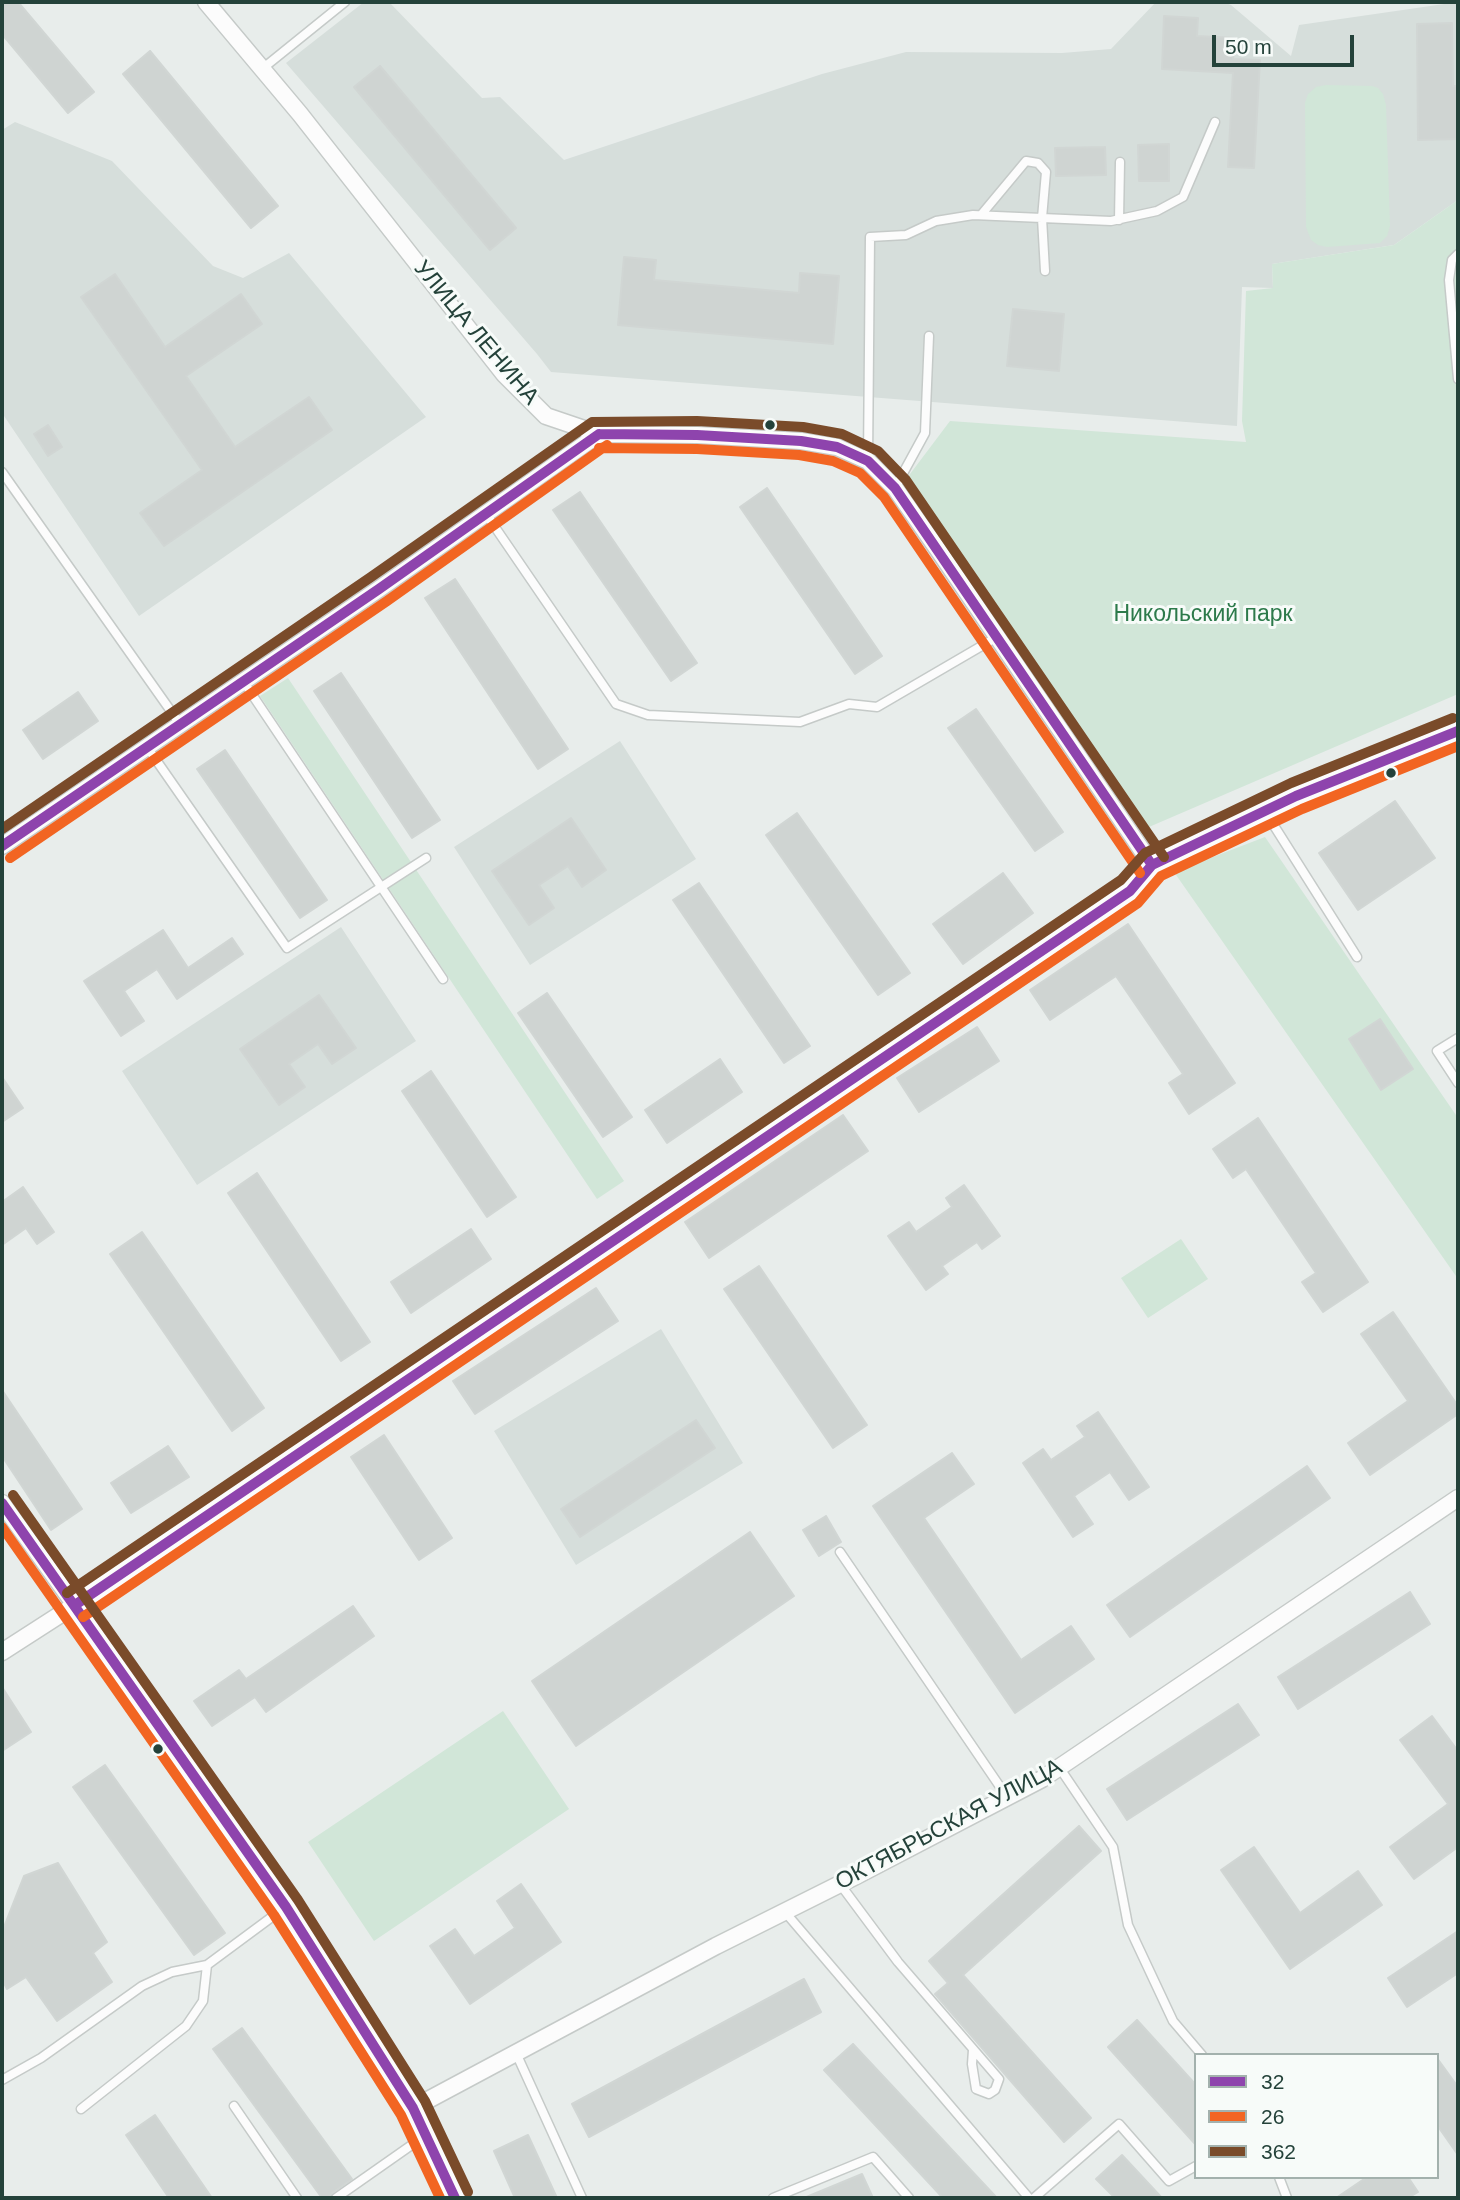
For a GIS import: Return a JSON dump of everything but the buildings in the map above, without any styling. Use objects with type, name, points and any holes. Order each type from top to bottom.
[{"type":"street","name":"УЛИЦА ЛЕНИНА","points":[[206,2],[504,373],[546,416],[599,434],[697,435],[801,441],[837,447],[868,461],[895,488],[1152,865]]},
{"type":"street","points":[[2,846],[599,434]]},
{"type":"street","points":[[2,1652],[1130,891],[1152,865],[1265,810],[1458,732]]},
{"type":"street","name":"ОКТЯБРЬСКАЯ УЛИЦА","points":[[412,2108],[1007,1797],[1059,1767],[1458,1498]]},
{"type":"street","points":[[2,1503],[286,1906],[412,2108],[455,2198]]},
{"type":"lane","points":[[262,69],[345,2]]},
{"type":"lane","points":[[868,461],[870,237],[906,235],[936,222],[981,215],[1111,222],[1157,211],[1183,198],[1215,122]]},
{"type":"lane","points":[[981,215],[1026,161],[1038,163],[1046,172],[1042,218],[1045,271]]},
{"type":"lane","points":[[1119,220],[1120,162]]},
{"type":"lane","points":[[1458,254],[1452,260],[1449,280],[1458,379]]},
{"type":"lane","points":[[895,488],[925,433],[929,336]]},
{"type":"lane","points":[[2,472],[180,724]]},
{"type":"lane","points":[[486,514],[616,704],[648,715],[800,722],[849,704],[877,707],[997,637]]},
{"type":"lane","points":[[243,681],[443,979]]},
{"type":"lane","points":[[147,747],[287,948],[426,858]]},
{"type":"lane","points":[[1265,810],[1357,957]]},
{"type":"lane","points":[[1458,1038],[1437,1051],[1458,1083]]},
{"type":"lane","points":[[841,1552],[1007,1797]]},
{"type":"lane","points":[[1059,1767],[1113,1847],[1128,1925],[1173,2021],[1200,2053]]},
{"type":"lane","points":[[841,1884],[900,1965],[974,2050],[999,2079],[995,2090],[989,2094],[976,2089],[972,2064],[974,2050]]},
{"type":"lane","points":[[2,2080],[41,2058],[142,1986],[172,1972],[207,1965],[286,1906]]},
{"type":"lane","points":[[785,1912],[1028,2198]]},
{"type":"lane","points":[[81,2109],[186,2026],[203,2001],[207,1965]]},
{"type":"lane","points":[[516,2053],[582,2198]]},
{"type":"lane","points":[[234,2106],[297,2198]]},
{"type":"lane","points":[[1034,2198],[1119,2124],[1169,2181],[1194,2167]]},
{"type":"lane","points":[[336,2198],[425,2135]]},
{"type":"lane","points":[[773,2198],[873,2157],[909,2198]]},
{"type":"lane","points":[[1280,2179],[1287,2198]]},
{"type":"shaded area","points":[[364,2],[389,2],[482,98],[500,97],[564,160],[822,74],[906,52],[1062,53],[1111,49],[1156,2],[1223,2],[1231,5],[1291,56],[1299,25],[1458,2],[1458,200],[1394,245],[1272,264],[1273,288],[1242,287],[1237,426],[551,372],[286,63]]},
{"type":"shaded area","points":[[15,122],[112,161],[213,266],[243,278],[289,253],[426,417],[139,616],[2,413],[2,130]]},
{"type":"shaded area","points":[[620,741],[696,859],[530,965],[454,847]]},
{"type":"shaded area","points":[[341,927],[416,1041],[197,1185],[122,1071]]},
{"type":"shaded area","points":[[661,1329],[743,1463],[576,1565],[494,1431]]},
{"type":"green space","points":[[1372,86],[1383,94],[1386,105],[1390,226],[1387,236],[1380,243],[1327,247],[1311,240],[1306,227],[1305,103],[1308,94],[1316,87]]},
{"type":"green space","name":"Никольский парк","points":[[1458,200],[1458,694],[1142,830],[901,486],[950,421],[1246,442],[1242,421],[1246,291],[1273,288],[1272,264],[1394,245]]},
{"type":"green space","points":[[288,678],[624,1181],[597,1199],[260,696]]},
{"type":"green space","points":[[1265,837],[1458,1118],[1458,1279],[1174,872]]},
{"type":"green space","points":[[1181,1239],[1208,1279],[1148,1318],[1121,1278]]},
{"type":"green space","points":[[503,1711],[569,1809],[374,1941],[308,1842]]},
{"type":"transit line","name":"362","points":[[2,829],[592,422],[697,421],[803,427],[842,434],[878,451],[906,480],[1164,857]]},
{"type":"transit line","name":"32","points":[[599,434],[697,435],[801,441],[837,447],[868,461],[895,488],[1152,865]]},
{"type":"transit line","name":"32","points":[[2,846],[379,589],[599,434]]},
{"type":"transit line","name":"26","points":[[10,858],[387,601],[607,445]]},
{"type":"transit line","name":"26","points":[[599,448],[697,449],[799,455],[833,461],[860,473],[884,497],[1140,873]]},
{"type":"transit line","name":"362","points":[[67,1593],[1121,880],[1145,853],[1291,783],[1453,718]]},
{"type":"transit line","name":"32","points":[[75,1605],[1130,891],[1152,865],[1296,796],[1458,731]]},
{"type":"transit line","name":"26","points":[[83,1617],[1138,903],[1161,876],[1302,809],[1458,746]]},
{"type":"transit line","name":"362","points":[[13,1495],[298,1900],[425,2101],[468,2192]]},
{"type":"transit line","name":"32","points":[[2,1503],[286,1907],[413,2108],[455,2198]]},
{"type":"transit line","name":"26","points":[[2,1527],[274,1915],[401,2115],[440,2198]]}]
